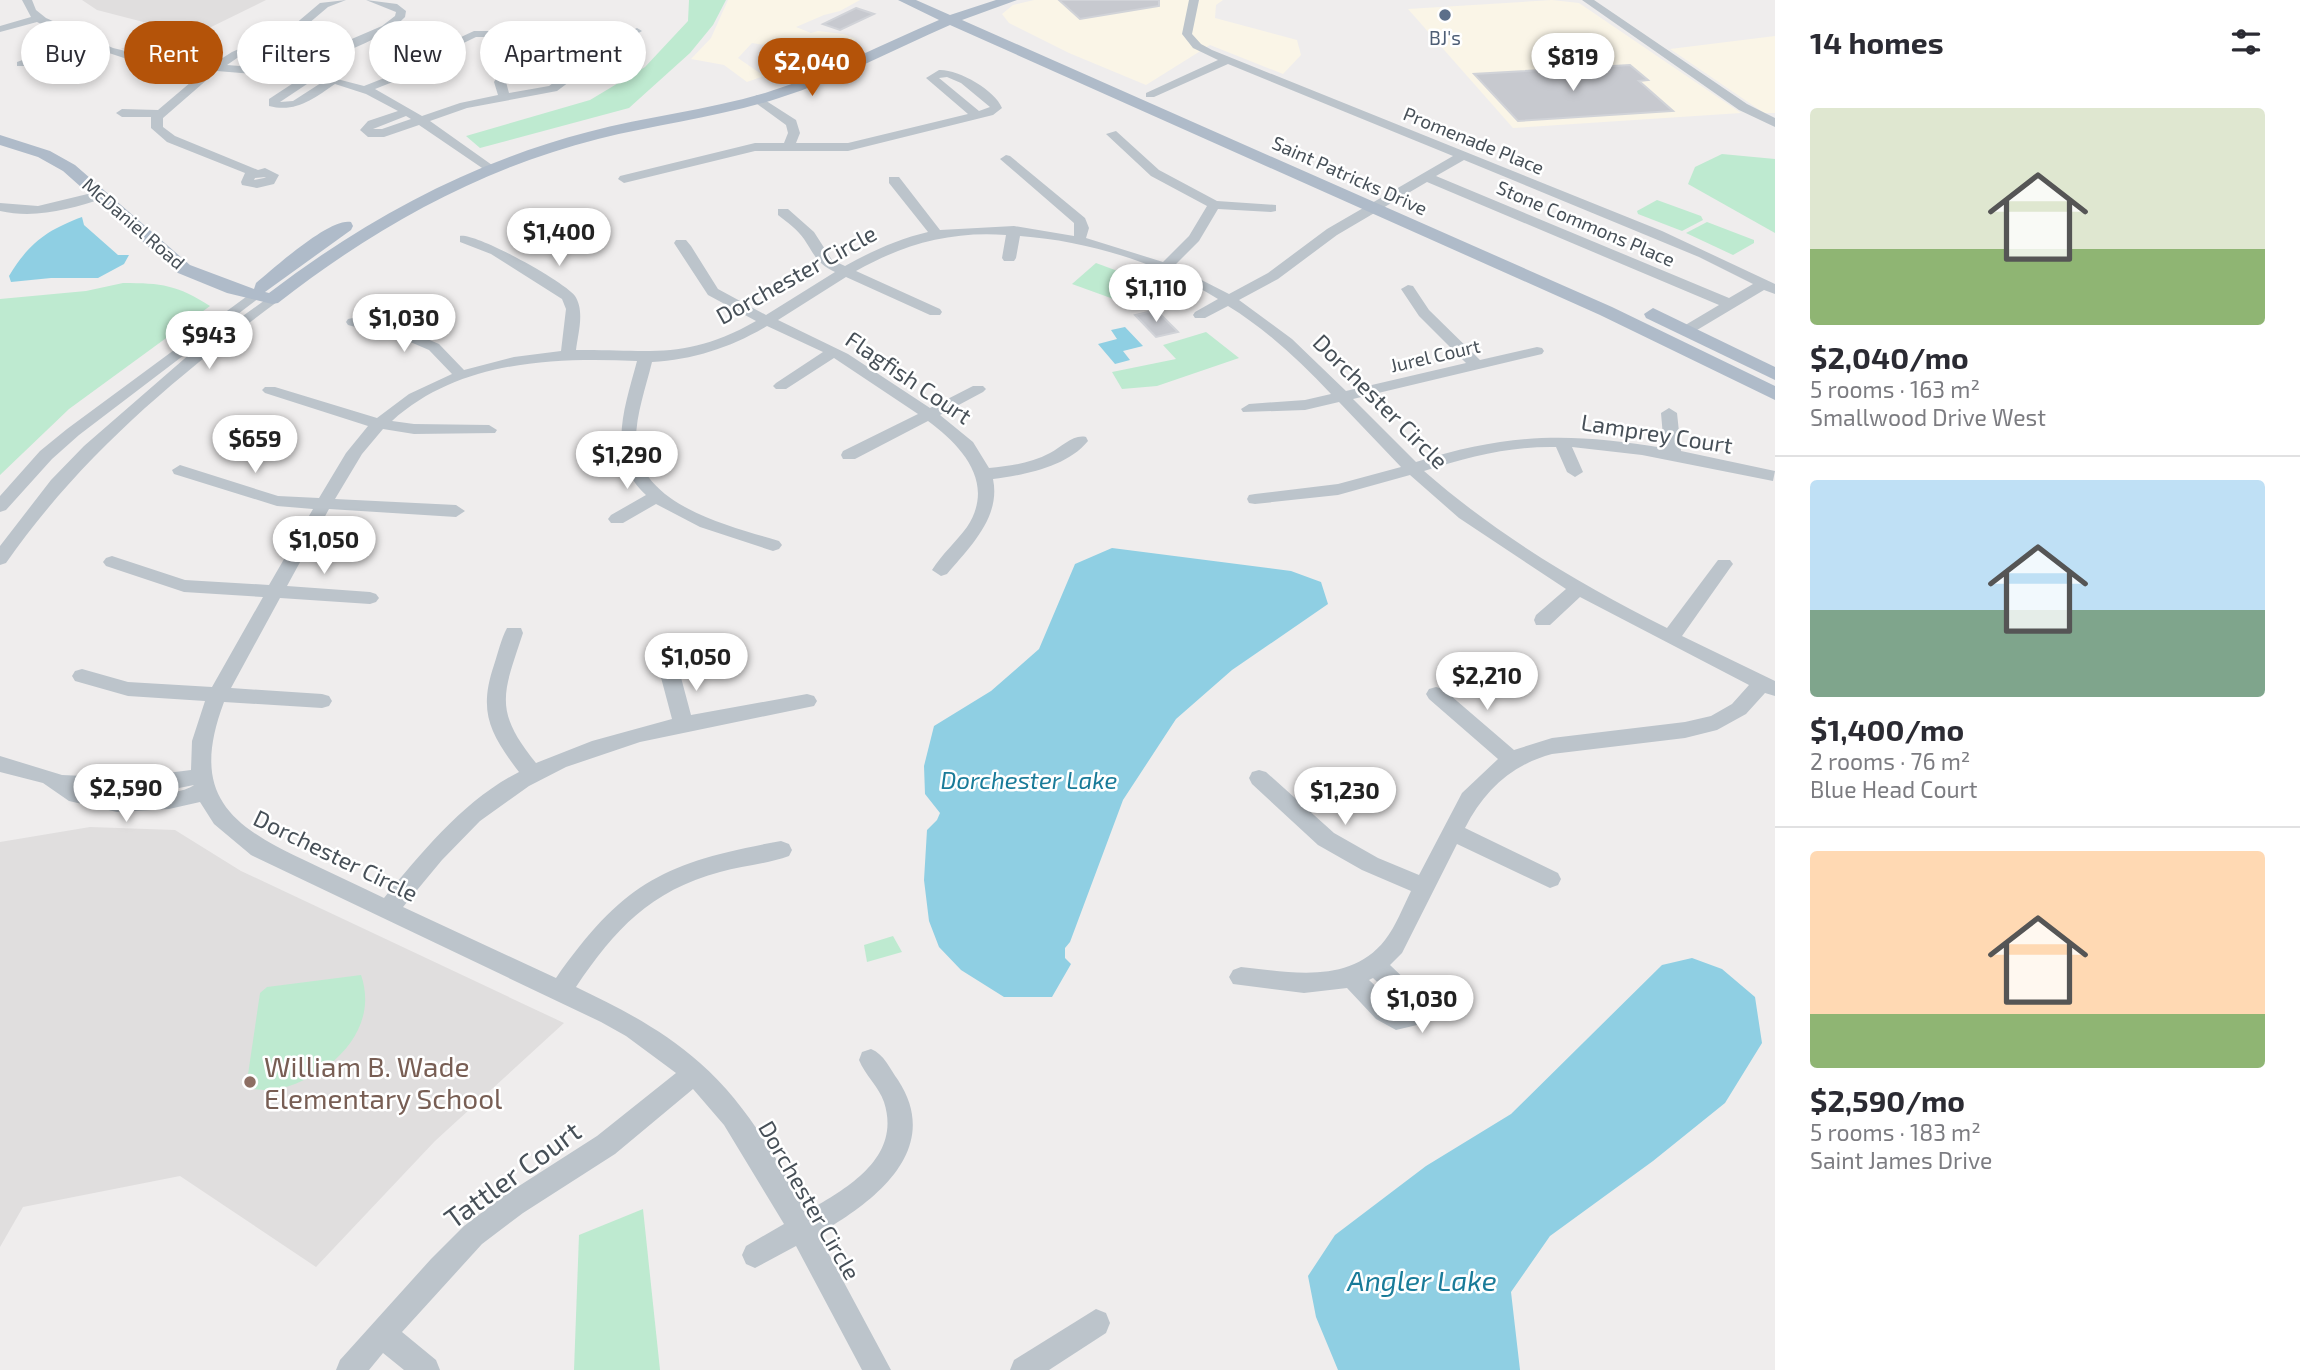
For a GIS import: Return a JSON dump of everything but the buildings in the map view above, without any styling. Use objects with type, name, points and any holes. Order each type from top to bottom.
[{"type":"main road","name":"Saint Patricks Drive","points":[[903,0],[950,9],[999,25],[1687,330],[1775,374]]},
{"type":"main road","points":[[903,0],[909,9],[908,18]]},
{"type":"main road","points":[[272,299],[384,220],[481,163],[575,128],[725,95],[814,69],[950,9],[1012,0]]},
{"type":"main road","points":[[999,25],[997,10],[1012,0]]},
{"type":"main road","name":"Saint Patricks Drive","points":[[950,9],[984,36],[1628,321],[1775,394]]},
{"type":"main road","points":[[425,180],[558,144],[757,99],[819,80],[903,39],[950,9]]},
{"type":"main road","points":[[903,39],[950,31],[984,36]]},
{"type":"main road","points":[[768,83],[789,86],[852,65]]},
{"type":"main road","points":[[558,144],[610,128],[707,106],[725,95]]},
{"type":"main road","name":"McDaniel Road","points":[[0,141],[44,154],[69,168],[184,269],[272,299]]},
{"type":"main road","points":[[254,295],[294,260],[372,208]]},
{"type":"street","points":[[27,0],[29,7],[45,21]]},
{"type":"street","points":[[223,64],[243,50],[298,27],[318,9],[341,0]]},
{"type":"street","points":[[355,41],[386,28],[400,17],[401,11],[397,7],[371,0]]},
{"type":"street","points":[[1587,0],[1743,107],[1775,123]]},
{"type":"street","name":"Promenade Place","points":[[1191,2],[1187,29],[1190,40],[1196,46],[1681,244],[1769,287]]},
{"type":"street","points":[[0,29],[39,18]]},
{"type":"street","points":[[366,89],[419,68],[439,51],[466,36],[480,33]]},
{"type":"street","points":[[1150,94],[1227,60]]},
{"type":"street","points":[[624,179],[744,149],[789,146],[848,147],[977,115],[997,106],[951,74],[938,73],[934,75],[934,80],[977,115]]},
{"type":"street","points":[[122,113],[159,114],[197,84]]},
{"type":"street","points":[[298,84],[275,99],[273,104],[285,107],[297,103],[327,84]]},
{"type":"street","points":[[348,84],[366,89],[406,112],[481,163]]},
{"type":"street","points":[[501,84],[505,98]]},
{"type":"street","points":[[406,112],[372,124],[366,130],[379,134],[464,105],[542,92],[561,84]]},
{"type":"street","points":[[757,99],[792,123],[794,133],[789,146]]},
{"type":"street","points":[[159,114],[158,128],[171,139],[255,173]]},
{"type":"street","points":[[1112,134],[1155,173],[1214,205],[1271,208]]},
{"type":"street","points":[[1200,315],[1273,276],[1371,208],[1462,156]]},
{"type":"street","points":[[1006,159],[1077,218],[1082,225],[1079,241]]},
{"type":"street","name":"Stone Commons Place","points":[[1427,177],[1730,304]]},
{"type":"street","points":[[894,180],[936,234]]},
{"type":"street","points":[[0,208],[40,210],[100,195]]},
{"type":"street","points":[[1165,268],[1194,238],[1214,205]]},
{"type":"street","points":[[783,212],[809,234],[823,260],[935,312]]},
{"type":"street","points":[[1009,258],[1014,230]]},
{"type":"street","name":"Dorchester Circle","points":[[877,1370],[746,1134],[694,1073],[635,1028],[561,990],[244,840],[222,820],[203,784],[201,741],[217,695],[351,457],[379,424],[418,397],[462,376],[516,361],[568,355],[645,358],[715,347],[744,336],[888,248],[936,234],[1014,230],[1079,241],[1165,268],[1230,299],[1287,342],[1412,469],[1488,531],[1578,589],[1769,686]]},
{"type":"street","points":[[465,239],[496,251],[568,297],[572,309],[568,355]]},
{"type":"street","name":"Flagfish Court","points":[[681,243],[693,253],[703,280],[713,292],[833,352],[928,414],[966,444],[985,474]]},
{"type":"street","points":[[1687,330],[1730,304],[1769,287]]},
{"type":"street","points":[[1408,289],[1424,313],[1476,364]]},
{"type":"street","points":[[0,506],[46,455],[254,295]]},
{"type":"street","points":[[0,559],[49,491],[99,439],[272,299]]},
{"type":"street","points":[[353,321],[413,338],[434,347],[462,376]]},
{"type":"street","name":"Jurel Court","points":[[1249,409],[1293,407],[1537,351]]},
{"type":"street","points":[[781,386],[833,352]]},
{"type":"street","points":[[645,358],[629,448],[639,477],[656,496],[679,511],[774,545]]},
{"type":"street","points":[[849,455],[978,389]]},
{"type":"street","points":[[270,390],[379,424],[414,429],[489,430]]},
{"type":"street","points":[[1669,414],[1674,456]]},
{"type":"street","points":[[941,570],[970,533],[985,506],[985,474],[1037,467],[1057,458],[1080,441]]},
{"type":"street","points":[[1562,442],[1574,472]]},
{"type":"street","name":"Lamprey Court","points":[[1255,499],[1349,487],[1497,446],[1562,442],[1603,444],[1773,476]]},
{"type":"street","points":[[180,470],[278,501],[456,511]]},
{"type":"street","points":[[617,519],[656,496]]},
{"type":"street","points":[[112,562],[173,583],[370,598]]},
{"type":"street","points":[[1671,637],[1724,564]]},
{"type":"street","points":[[1543,620],[1578,589]]},
{"type":"street","points":[[514,633],[497,687],[495,711],[505,738],[532,773]]},
{"type":"street","points":[[669,670],[684,726]]},
{"type":"street","points":[[82,676],[128,689],[322,701]]},
{"type":"street","points":[[1241,977],[1321,983],[1353,979],[1376,966],[1394,946],[1469,799],[1484,782],[1511,760],[1525,753],[1552,746],[1685,730],[1717,722],[1769,686]]},
{"type":"street","points":[[1436,694],[1511,760]]},
{"type":"street","points":[[388,908],[467,821],[486,804],[532,773],[602,745],[807,701]]},
{"type":"street","points":[[0,764],[32,771],[61,783],[76,795],[117,804],[169,801],[203,784]]},
{"type":"street","points":[[1259,778],[1326,839],[1370,864],[1424,887]]},
{"type":"street","points":[[1453,832],[1550,879]]},
{"type":"street","points":[[561,990],[595,943],[636,900],[685,876],[733,860],[780,850]]},
{"type":"street","points":[[1353,979],[1384,1011],[1396,1019],[1409,1017],[1412,1013],[1410,1001],[1376,966]]},
{"type":"street","points":[[755,1255],[856,1196],[874,1182],[900,1147],[901,1123],[894,1091],[871,1060]]},
{"type":"street","name":"Tattler Court","points":[[350,1370],[440,1268],[474,1235],[514,1204],[606,1145],[694,1073]]},
{"type":"street","points":[[1024,1370],[1096,1323]]},
{"type":"street","points":[[382,1334],[426,1370]]},
{"type":"shaded area","points":[[82,0],[266,0],[223,21],[140,21],[97,10]]},
{"type":"shaded area","points":[[728,0],[860,0],[840,11],[796,27],[811,33],[818,31],[843,34],[856,39],[822,54],[752,43],[738,58],[764,76],[747,82],[724,65],[691,59],[711,38]]},
{"type":"shaded area","points":[[1034,0],[1223,0],[1216,5],[1215,18],[1297,40],[1301,55],[1283,74],[1210,45],[1146,85],[1069,53],[1009,23],[1002,14],[1013,5]]},
{"type":"shaded area","points":[[1552,0],[1579,3],[1741,113],[1513,128],[1408,9]]},
{"type":"shaded area","points":[[1775,36],[1775,113],[1764,113],[1670,49]]},
{"type":"shaded area","name":"William B. Wade Elementary School","points":[[90,827],[175,830],[241,871],[564,1023],[435,1141],[316,1267],[180,1176],[23,1207],[0,1247],[0,842]]},
{"type":"green space","points":[[689,0],[726,0],[713,25],[690,53],[629,108],[480,148],[466,136],[590,100],[617,84],[646,84],[646,66],[688,21]]},
{"type":"green space","points":[[1722,154],[1775,159],[1775,233],[1688,184],[1695,167]]},
{"type":"green space","points":[[1657,200],[1701,216],[1703,220],[1682,231],[1638,214],[1637,211]]},
{"type":"green space","points":[[1707,222],[1754,240],[1754,243],[1733,255],[1686,233]]},
{"type":"green space","points":[[1096,263],[1142,280],[1119,301],[1072,284]]},
{"type":"green space","points":[[123,283],[169,287],[210,306],[69,409],[0,475],[0,299],[86,291]]},
{"type":"green space","points":[[1206,332],[1239,358],[1157,386],[1122,389],[1112,372],[1176,359],[1163,345]]},
{"type":"green space","points":[[893,936],[902,952],[867,962],[864,945]]},
{"type":"green space","points":[[361,975],[365,996],[363,1016],[356,1034],[330,1064],[293,1085],[274,1090],[246,1088],[260,993],[267,987]]},
{"type":"green space","points":[[643,1209],[660,1370],[574,1370],[579,1235]]},
{"type":"water","points":[[82,217],[84,225],[118,255],[129,255],[124,264],[98,278],[51,278],[11,282],[9,276],[32,246],[59,227]]},
{"type":"water","points":[[1125,327],[1143,346],[1123,351],[1130,360],[1115,364],[1098,344],[1117,339],[1111,330]]},
{"type":"water","name":"Dorchester Lake","points":[[1112,548],[1291,571],[1321,582],[1328,604],[1232,670],[1176,719],[1123,800],[1070,942],[1065,948],[1065,958],[1071,964],[1052,997],[1004,997],[961,970],[939,947],[929,921],[924,880],[927,830],[940,813],[925,794],[924,766],[934,726],[991,691],[1039,649],[1075,564]]},
{"type":"water","name":"Angler Lake","points":[[1692,958],[1722,969],[1755,997],[1762,1043],[1725,1103],[1653,1161],[1550,1236],[1511,1292],[1520,1370],[1338,1370],[1316,1317],[1308,1276],[1335,1235],[1426,1166],[1511,1114],[1662,965]]},
{"type":"place","name":"BJ's","points":[[1445,15]]},
{"type":"place","name":"William B. Wade Elementary School","points":[[250,1082]]}]
